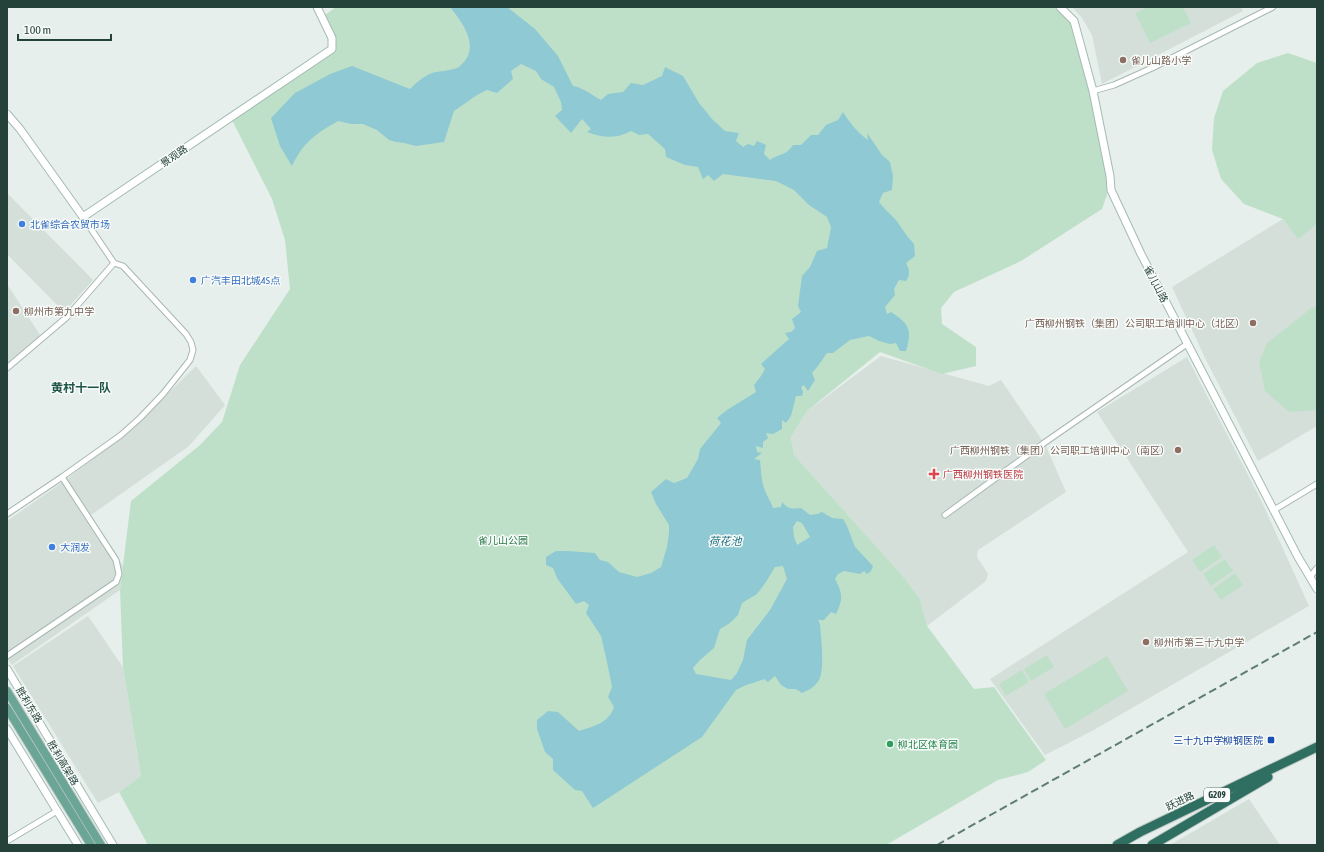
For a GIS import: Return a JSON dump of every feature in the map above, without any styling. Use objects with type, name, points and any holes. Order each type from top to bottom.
[{"type":"highway","name":"跃进路","points":[[1118,845],[1140,832],[1317,748]]},
{"type":"highway","name":"跃进路","points":[[1152,845],[1317,748]]},
{"type":"main road","name":"胜利高架路","points":[[7,691],[101,845]]},
{"type":"main road","name":"胜利高架路","points":[[7,708],[90,845]]},
{"type":"street","name":"景观路","points":[[83,217],[332,49],[332,38],[317,7]]},
{"type":"street","name":"雀儿山路","points":[[1060,7],[1074,21],[1093,91],[1110,176],[1111,190],[1141,254],[1187,344],[1317,589]]},
{"type":"street","points":[[1093,91],[1114,85],[1152,68],[1273,7]]},
{"type":"street","points":[[7,114],[20,129],[114,263],[123,266],[186,334],[194,350],[190,360],[181,373],[163,394],[121,435],[7,514]]},
{"type":"street","points":[[7,368],[67,318],[114,263]]},
{"type":"street","points":[[945,514],[1187,344]]},
{"type":"street","points":[[7,656],[116,582],[119,574],[116,560],[62,477]]},
{"type":"street","points":[[1274,510],[1317,484]]},
{"type":"street","points":[[1310,577],[1317,568]]},
{"type":"street","name":"胜利东路","points":[[7,669],[113,845]]},
{"type":"street","points":[[7,729],[78,845]]},
{"type":"street","points":[[7,841],[57,811]]},
{"type":"shaded area","name":"雀儿山路小学","points":[[1072,7],[1241,7],[1243,11],[1102,84],[1092,35],[1082,18]]},
{"type":"shaded area","name":"北雀综合农贸市场","points":[[7,193],[93,280],[64,312],[7,254]]},
{"type":"shaded area","name":"广西柳州钢铁（集团）公司职工培训中心（北区）","points":[[1283,219],[1298,238],[1317,224],[1317,426],[1258,461],[1205,358],[1172,287]]},
{"type":"shaded area","name":"柳州市第九中学","points":[[7,284],[42,338],[7,364]]},
{"type":"shaded area","name":"广西柳州钢铁医院","points":[[881,356],[989,386],[1001,380],[1046,446],[1066,492],[978,550],[977,557],[988,574],[986,581],[927,626],[920,599],[902,575],[794,455],[791,437],[807,411]]},
{"type":"shaded area","name":"柳州市第三十九中学","points":[[1187,357],[1261,500],[1309,606],[1092,731],[1045,755],[990,679],[1188,552],[1097,412]]},
{"type":"shaded area","points":[[196,366],[225,405],[189,446],[91,515],[123,566],[120,590],[12,665],[7,658],[7,521],[67,479],[134,427]]},
{"type":"shaded area","points":[[88,616],[123,667],[141,776],[119,792],[98,803],[13,666]]},
{"type":"shaded area","points":[[1249,799],[1280,845],[1170,845]]},
{"type":"green space","name":"雀儿山公园","points":[[336,7],[1055,7],[1072,23],[1090,92],[1109,189],[1102,209],[1021,261],[954,292],[941,308],[942,324],[976,347],[976,366],[942,374],[880,352],[807,411],[791,437],[794,455],[902,575],[920,599],[927,626],[974,689],[994,687],[1046,760],[1028,772],[998,780],[886,845],[148,845],[119,792],[141,776],[123,667],[120,590],[131,501],[200,445],[222,422],[240,365],[290,289],[285,240],[272,199],[231,118],[332,49],[322,17]]},
{"type":"green space","points":[[1147,7],[1183,7],[1191,23],[1150,43],[1135,13]]},
{"type":"green space","points":[[1288,53],[1317,63],[1317,224],[1298,239],[1283,219],[1244,204],[1221,179],[1212,150],[1214,118],[1223,91],[1257,63]]},
{"type":"green space","points":[[1317,306],[1317,410],[1289,412],[1265,391],[1259,362],[1267,343],[1310,309]]},
{"type":"green space","points":[[1214,545],[1222,557],[1200,572],[1192,560]]},
{"type":"green space","points":[[1225,559],[1233,571],[1211,586],[1203,574]]},
{"type":"green space","points":[[1235,573],[1243,585],[1221,600],[1213,589]]},
{"type":"green space","points":[[1047,655],[1054,667],[1031,681],[1024,669]]},
{"type":"green space","points":[[1107,656],[1128,691],[1065,729],[1044,694]]},
{"type":"green space","points":[[1022,670],[1029,682],[1006,696],[999,684]]},
{"type":"water","name":"荷花池","points":[[450,7],[507,7],[535,29],[558,56],[573,86],[583,89],[601,100],[608,94],[623,92],[631,83],[643,85],[662,76],[665,67],[683,76],[699,103],[712,119],[725,131],[739,133],[736,141],[743,147],[748,144],[754,146],[757,141],[766,145],[764,154],[770,160],[785,153],[793,145],[801,145],[811,135],[818,135],[826,125],[838,120],[843,112],[860,134],[868,140],[867,133],[882,155],[890,162],[893,176],[892,190],[883,193],[879,202],[896,220],[914,244],[915,256],[906,263],[909,275],[906,281],[899,280],[894,289],[895,295],[885,307],[887,314],[891,312],[897,316],[906,324],[908,328],[909,338],[906,351],[900,351],[896,343],[890,344],[869,336],[850,340],[833,353],[827,353],[812,373],[815,380],[808,391],[804,385],[801,387],[803,392],[802,396],[796,396],[791,416],[786,423],[782,420],[782,429],[773,434],[766,433],[768,438],[763,442],[763,448],[756,446],[757,452],[762,453],[754,459],[760,460],[763,485],[773,508],[781,507],[782,502],[790,508],[801,508],[810,515],[822,512],[832,518],[843,519],[855,547],[873,566],[871,571],[867,574],[864,571],[860,574],[844,571],[838,574],[835,579],[841,593],[841,600],[836,614],[831,612],[824,620],[818,620],[820,624],[822,652],[822,668],[819,680],[816,685],[802,693],[796,689],[788,689],[781,685],[775,676],[768,682],[764,679],[736,690],[702,737],[593,808],[582,791],[575,790],[553,770],[553,759],[545,752],[537,729],[537,720],[548,711],[558,712],[579,731],[600,723],[609,717],[614,707],[608,697],[612,687],[601,636],[586,613],[589,605],[584,601],[576,604],[557,578],[553,568],[546,565],[546,557],[556,551],[595,553],[600,560],[608,562],[619,572],[637,577],[651,573],[661,567],[667,547],[669,525],[656,504],[651,492],[666,479],[674,483],[687,478],[698,459],[700,449],[721,423],[717,418],[756,392],[754,385],[765,369],[761,364],[789,339],[785,333],[791,332],[795,328],[792,319],[801,312],[798,306],[802,276],[810,267],[817,251],[827,248],[831,227],[827,217],[809,205],[794,190],[776,181],[723,174],[714,181],[708,175],[703,179],[698,167],[685,165],[666,157],[665,149],[648,134],[639,135],[631,131],[625,134],[609,137],[599,136],[587,132],[591,129],[582,119],[571,133],[555,116],[562,110],[561,102],[554,87],[541,79],[536,71],[521,64],[511,71],[513,79],[497,93],[487,90],[454,111],[444,142],[416,146],[389,140],[377,130],[363,124],[351,124],[338,121],[310,140],[296,158],[292,166],[280,146],[271,118],[295,93],[330,74],[352,66],[410,89],[429,74],[458,68],[464,62],[470,48],[464,26]],"holes":[[[797,521],[802,523],[810,537],[797,545],[793,527]],[[783,566],[787,579],[770,610],[747,640],[743,660],[737,673],[731,680],[696,674],[693,668],[714,648],[720,629],[730,623],[738,615],[742,603],[757,594],[775,567]]]},
{"type":"railway","points":[[937,845],[1317,632]]},
{"type":"place","name":"雀儿山路小学","points":[[1123,60]]},
{"type":"place","name":"北雀综合农贸市场","points":[[22,224]]},
{"type":"place","name":"广汽丰田北城4S点","points":[[193,280]]},
{"type":"place","name":"柳州市第九中学","points":[[16,311]]},
{"type":"place","name":"广西柳州钢铁（集团）公司职工培训中心（北区）","points":[[1253,323]]},
{"type":"place","name":"广西柳州钢铁（集团）公司职工培训中心（南区）","points":[[1178,450]]},
{"type":"place","name":"广西柳州钢铁医院","points":[[934,474]]},
{"type":"place","name":"大润发","points":[[52,547]]},
{"type":"place","name":"柳州市第三十九中学","points":[[1146,642]]},
{"type":"place","name":"三十九中学柳钢医院","points":[[1271,740]]},
{"type":"place","name":"柳北区体育园","points":[[890,744]]},
{"type":"district","name":"黄村十一队","points":[[81,388]]}]
